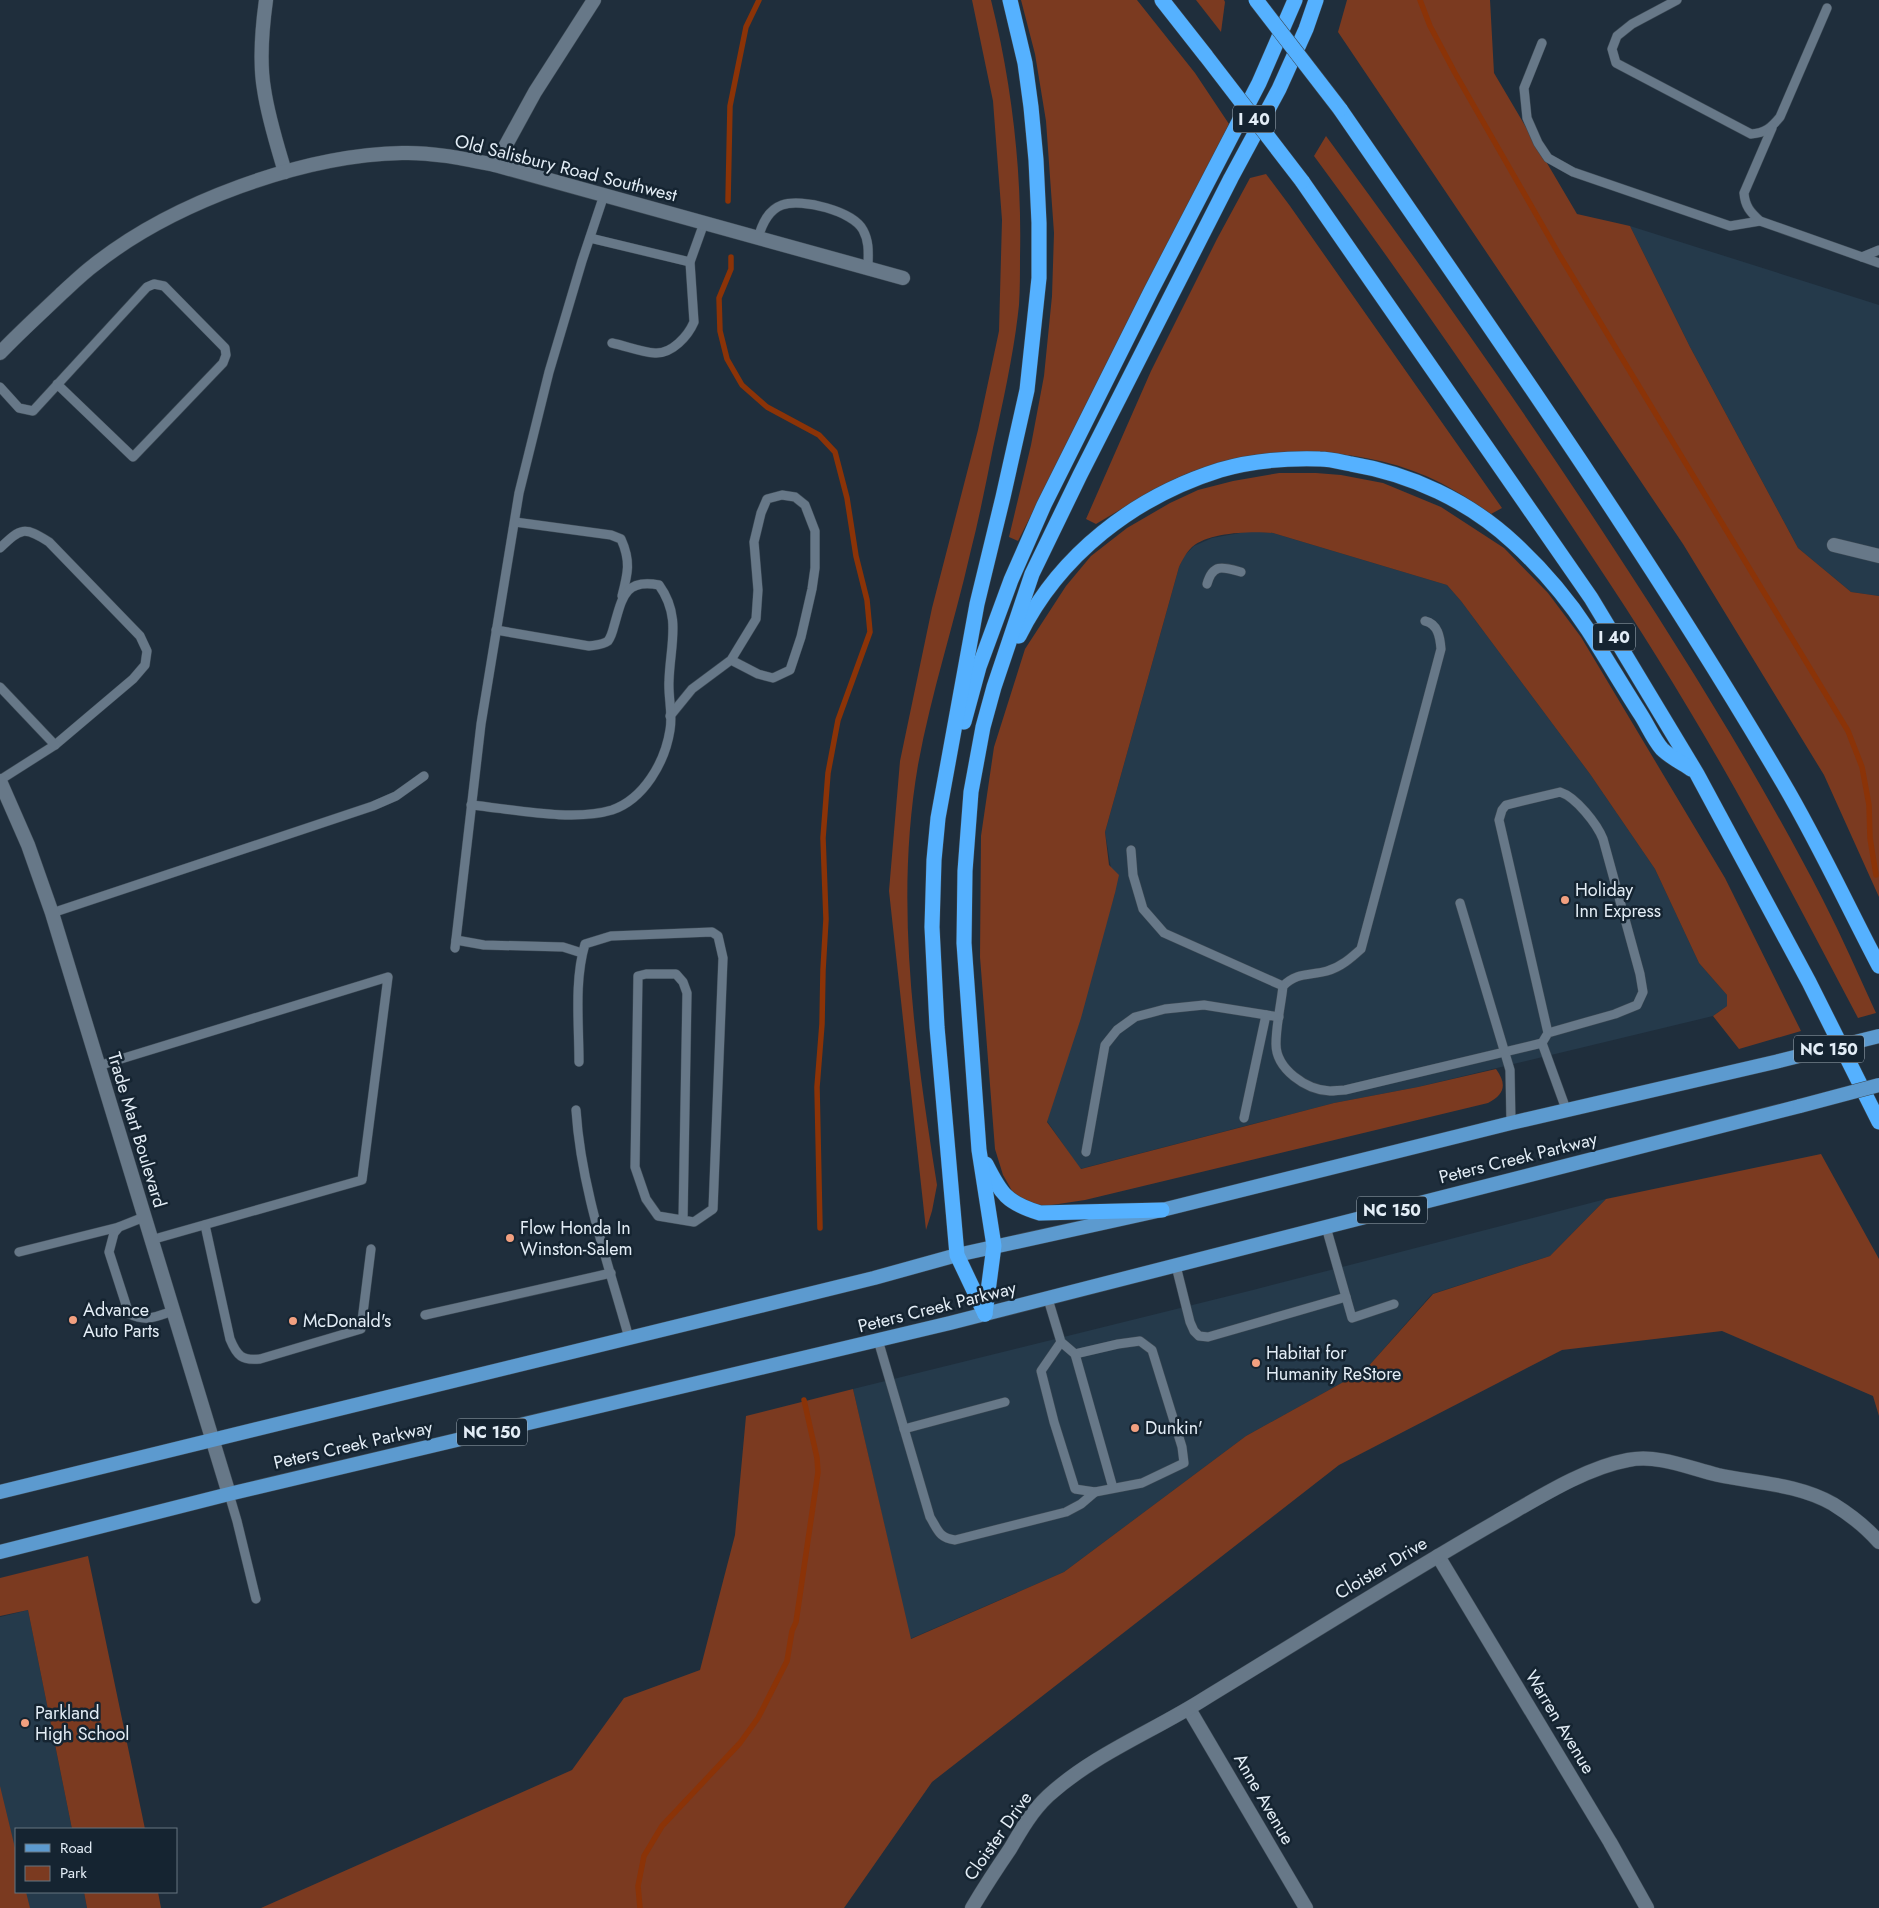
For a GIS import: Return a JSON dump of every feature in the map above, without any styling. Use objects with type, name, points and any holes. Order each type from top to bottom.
[{"type":"highway","points":[[985,1314],[957,1255],[943,1102],[932,927],[934,860],[938,818],[977,604],[1027,390],[1039,278],[1039,223],[1032,116],[1025,63],[1010,0]]},
{"type":"highway","name":"I 40","points":[[1162,0],[1302,181],[1590,598],[1697,774],[1809,982],[1879,1122]]},
{"type":"highway","points":[[1256,0],[1340,109],[1589,473],[1704,650],[1784,784],[1879,966]]},
{"type":"highway","points":[[938,818],[979,667],[1011,580],[1057,478],[1259,83],[1295,0]]},
{"type":"highway","points":[[985,1314],[994,1246],[979,1150],[964,943],[965,871],[971,792],[983,727],[994,687],[1032,574],[1080,475],[1231,178],[1279,89],[1306,29],[1316,0]]},
{"type":"highway","points":[[994,687],[1026,621],[1058,574],[1080,552],[1127,514],[1159,495],[1190,481],[1222,470],[1254,464],[1322,459],[1397,474],[1432,487],[1493,524],[1543,571],[1568,602],[1662,749],[1697,774]]},
{"type":"highway","points":[[979,1150],[999,1190],[1012,1202],[1026,1209],[1040,1213],[1162,1210]]},
{"type":"main road","name":"Peters Creek Parkway","points":[[0,1492],[874,1278],[994,1246],[1162,1210],[1566,1109],[1779,1061],[1879,1036]]},
{"type":"main road","name":"Peters Creek Parkway","points":[[0,1552],[229,1494],[1048,1299],[1879,1085]]},
{"type":"street","points":[[266,0],[261,51],[263,88],[284,172]]},
{"type":"street","points":[[495,165],[535,92],[594,0]]},
{"type":"street","name":"Old Salisbury Road Southwest","points":[[0,353],[93,265],[120,246],[159,223],[195,205],[284,172],[358,157],[402,153],[444,155],[495,165],[902,278]]},
{"type":"street","points":[[1834,545],[1879,556]]},
{"type":"street","name":"Trade Mart Boulevard","points":[[0,780],[28,845],[52,913],[229,1494]]},
{"type":"street","name":"Cloister Drive","points":[[972,1908],[1030,1817],[1046,1798],[1066,1782],[1115,1748],[1189,1709],[1438,1556],[1558,1487],[1596,1470],[1627,1460],[1643,1458],[1810,1494],[1833,1504],[1853,1518],[1879,1542]]},
{"type":"street","name":"Warren Avenue","points":[[1438,1556],[1610,1842],[1647,1908]]},
{"type":"street","name":"Anne Avenue","points":[[1189,1709],[1306,1908]]},
{"type":"lane","points":[[1677,0],[1632,24],[1617,36],[1612,49],[1616,64],[1751,134],[1761,134],[1772,128]]},
{"type":"lane","points":[[1760,221],[1744,203],[1744,193],[1772,128],[1780,117],[1827,8]]},
{"type":"lane","points":[[1542,42],[1524,88],[1527,118],[1538,143],[1548,158],[1573,172],[1730,226],[1760,221],[1879,263]]},
{"type":"lane","points":[[582,953],[563,947],[455,944],[481,724],[520,490],[549,372],[604,196]]},
{"type":"lane","points":[[758,238],[763,223],[770,213],[781,205],[795,202],[839,211],[853,218],[862,229],[868,242],[868,268]]},
{"type":"lane","points":[[612,343],[657,354],[679,345],[694,322],[690,262],[704,223]]},
{"type":"lane","points":[[590,238],[690,262]]},
{"type":"lane","points":[[1862,257],[1879,250]]},
{"type":"lane","points":[[0,387],[19,408],[32,411],[57,384],[147,287],[154,284],[164,286],[225,348],[226,355],[223,363],[133,458],[57,384]]},
{"type":"lane","points":[[670,717],[692,689],[731,660],[756,619],[758,590],[754,542],[761,513],[767,499],[782,495],[795,497],[805,505],[815,531],[815,568],[801,636],[790,670],[773,678],[758,674],[731,660]]},
{"type":"lane","points":[[496,630],[589,646],[599,645],[608,640],[613,629],[628,570],[627,552],[622,539],[611,535],[514,522]]},
{"type":"lane","points":[[0,548],[13,535],[23,530],[35,533],[49,542],[140,636],[148,650],[145,665],[132,678],[54,745],[0,780]]},
{"type":"lane","points":[[1207,584],[1209,576],[1214,570],[1222,567],[1241,572]]},
{"type":"lane","points":[[471,805],[552,814],[584,814],[612,809],[633,798],[650,779],[662,759],[670,730],[669,681],[673,617],[668,597],[659,585],[647,582],[634,586],[622,596]]},
{"type":"lane","points":[[1425,621],[1430,622],[1440,634],[1441,649],[1361,949],[1341,965],[1328,970],[1291,978],[1283,986],[1276,1046],[1285,1069],[1299,1081],[1329,1091],[1345,1090],[1542,1043],[1548,1033],[1615,1014],[1637,1004],[1643,992],[1640,974],[1600,833],[1581,808],[1567,794],[1560,792],[1506,805],[1498,820],[1548,1033]]},
{"type":"lane","points":[[0,687],[54,745]]},
{"type":"lane","points":[[52,913],[373,806],[396,796],[424,776]]},
{"type":"lane","points":[[1132,850],[1133,875],[1143,909],[1164,933],[1283,986]]},
{"type":"lane","points":[[1460,903],[1510,1070],[1511,1123]]},
{"type":"lane","points":[[579,1062],[579,993],[582,953],[585,944],[611,936],[712,932],[718,936],[723,958],[714,1209],[694,1222],[658,1216],[646,1199],[635,1166],[638,976],[646,974],[676,974],[683,982],[686,992],[683,1220]]},
{"type":"lane","points":[[98,1066],[388,977],[362,1180],[151,1240]]},
{"type":"lane","points":[[1086,1152],[1105,1045],[1117,1030],[1135,1017],[1165,1009],[1204,1004],[1279,1017]]},
{"type":"lane","points":[[1244,1118],[1266,1015]]},
{"type":"lane","points":[[1542,1043],[1566,1109]]},
{"type":"lane","points":[[576,1110],[578,1143],[596,1220],[629,1338]]},
{"type":"lane","points":[[19,1252],[119,1227],[144,1217]]},
{"type":"lane","points":[[205,1225],[230,1339],[234,1350],[242,1358],[249,1360],[260,1359],[361,1329],[371,1249]]},
{"type":"lane","points":[[1326,1226],[1352,1318],[1394,1304]]},
{"type":"lane","points":[[119,1227],[114,1233],[109,1252],[129,1314],[140,1319],[152,1318],[173,1311]]},
{"type":"lane","points":[[1176,1266],[1190,1322],[1194,1331],[1199,1336],[1208,1337],[1346,1297]]},
{"type":"lane","points":[[425,1315],[611,1273]]},
{"type":"lane","points":[[1048,1299],[1061,1342],[1075,1354],[1113,1488]]},
{"type":"lane","points":[[878,1340],[930,1517],[938,1531],[945,1538],[956,1540],[1066,1512],[1081,1504],[1095,1492]]},
{"type":"lane","points":[[1061,1342],[1041,1371],[1054,1422],[1075,1489],[1095,1492],[1142,1483],[1184,1463],[1182,1448],[1152,1350],[1140,1342],[1118,1344],[1075,1354]]},
{"type":"lane","points":[[904,1429],[1005,1402]]},
{"type":"lane","points":[[229,1494],[256,1598]]},
{"type":"shaded area","points":[[1630,226],[1879,305],[1879,596],[1851,592],[1798,548],[1690,347]]},
{"type":"shaded area","points":[[1251,531],[1273,533],[1447,585],[1461,601],[1590,774],[1655,869],[1699,963],[1727,995],[1727,1006],[1713,1016],[1418,1087],[1334,1103],[1080,1169],[1047,1121],[1115,893],[1105,832],[1179,567],[1184,556],[1194,546],[1212,538]]},
{"type":"shaded area","points":[[1606,1199],[1550,1256],[1432,1294],[1365,1370],[1246,1436],[1064,1572],[910,1639],[853,1389],[1253,1290]]},
{"type":"shaded area","name":"Parkland High School","points":[[28,1610],[72,1828],[15,1828],[15,1893],[84,1893],[87,1908],[0,1908],[0,1617]]},
{"type":"green space","points":[[972,0],[991,0],[1005,64],[1017,160],[1020,225],[1020,293],[1014,341],[1004,395],[964,580],[923,738],[911,818],[908,870],[910,975],[921,1080],[937,1185],[926,1230],[889,891],[900,761],[932,608],[978,430],[999,331],[1002,220],[993,101]]},
{"type":"green space","points":[[1021,0],[1137,0],[1195,73],[1229,124],[1018,541],[1009,537],[1031,445],[1044,376],[1052,296],[1054,233],[1046,121],[1035,54]]},
{"type":"green space","points":[[1196,0],[1224,0],[1221,32]]},
{"type":"green space","points":[[1347,0],[1490,0],[1494,73],[1577,214],[1630,226],[1690,347],[1798,548],[1851,592],[1879,596],[1879,897],[1824,775],[1683,544],[1338,32]]},
{"type":"green space","points":[[1326,136],[1432,282],[1534,429],[1689,665],[1745,758],[1798,852],[1837,928],[1876,1013],[1858,1018],[1733,784],[1651,648],[1594,559],[1481,391],[1314,156]]},
{"type":"green space","points":[[1266,174],[1502,508],[1491,514],[1443,484],[1397,466],[1366,458],[1300,452],[1267,454],[1235,459],[1204,468],[1165,484],[1096,524],[1086,519],[1151,371],[1217,239],[1250,178]]},
{"type":"green space","points":[[1279,473],[1341,475],[1383,483],[1441,507],[1504,548],[1548,593],[1581,637],[1725,878],[1801,1031],[1739,1049],[1713,1016],[1727,1006],[1727,995],[1699,963],[1655,869],[1590,774],[1461,601],[1447,585],[1273,533],[1254,532],[1220,535],[1209,538],[1192,547],[1179,567],[1105,832],[1109,865],[1119,875],[1115,893],[1081,1018],[1047,1122],[1081,1169],[1334,1103],[1418,1087],[1496,1069],[1502,1079],[1501,1092],[1494,1100],[1488,1103],[1085,1200],[1045,1206],[1031,1203],[1015,1196],[1003,1175],[995,1149],[980,957],[981,836],[994,747],[1025,649],[1066,586],[1091,556],[1127,528],[1170,503],[1198,490],[1233,481]]},
{"type":"green space","points":[[1821,1154],[1879,1259],[1879,1416],[1873,1396],[1722,1331],[1562,1350],[1339,1465],[932,1782],[844,1908],[261,1908],[572,1770],[624,1698],[700,1670],[735,1535],[746,1416],[853,1389],[911,1639],[1064,1572],[1246,1436],[1365,1370],[1433,1294],[1550,1256],[1606,1199]]},
{"type":"green space","points":[[88,1556],[145,1828],[72,1828],[28,1610],[0,1616],[0,1578]]},
{"type":"green space","points":[[0,1786],[15,1848],[15,1893],[26,1893],[30,1908],[0,1908]]},
{"type":"green space","points":[[84,1893],[158,1893],[161,1908],[87,1908]]},
{"type":"waterway","points":[[728,201],[730,106],[746,27],[759,0]]},
{"type":"waterway","points":[[1420,0],[1430,26],[1455,73],[1560,256],[1848,731],[1862,767],[1869,805],[1870,838],[1876,875]]},
{"type":"waterway","points":[[731,257],[731,269],[719,298],[720,331],[727,359],[742,385],[767,407],[819,435],[835,452],[847,498],[856,556],[867,600],[870,632],[838,720],[828,773],[823,838],[826,919],[822,1024],[817,1087],[820,1228]]},
{"type":"waterway","points":[[640,1908],[638,1886],[644,1856],[662,1826],[740,1743],[758,1718],[787,1661],[792,1631],[796,1622],[818,1472],[817,1458],[804,1400]]},
{"type":"place","name":"Holiday Inn Express","points":[[1565,900]]},
{"type":"place","name":"Flow Honda In Winston-Salem","points":[[510,1238]]},
{"type":"place","name":"Advance Auto Parts","points":[[73,1320]]},
{"type":"place","name":"McDonald's","points":[[293,1321]]},
{"type":"place","name":"Habitat for Humanity ReStore","points":[[1256,1363]]},
{"type":"place","name":"Dunkin'","points":[[1135,1428]]},
{"type":"place","name":"Parkland High School","points":[[25,1723]]}]
